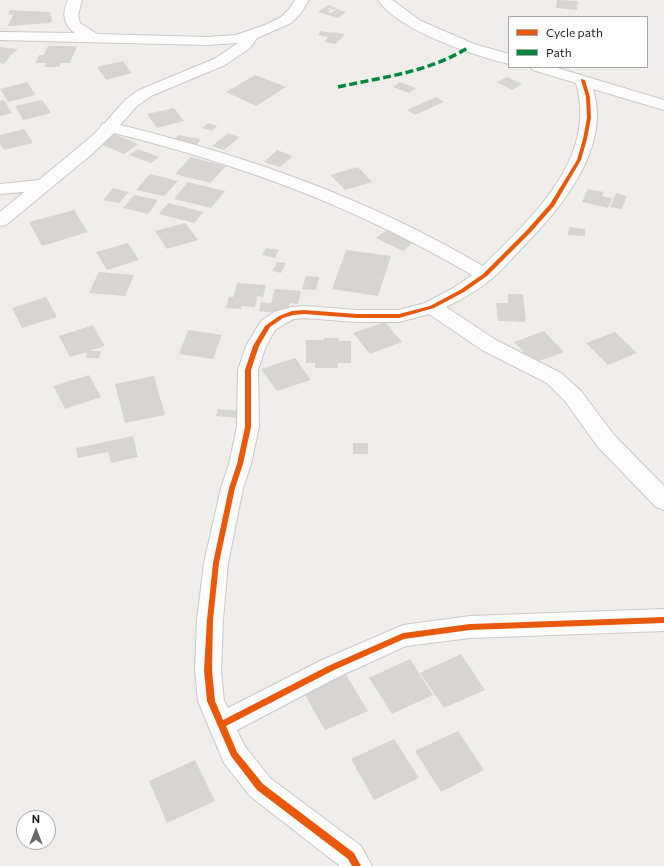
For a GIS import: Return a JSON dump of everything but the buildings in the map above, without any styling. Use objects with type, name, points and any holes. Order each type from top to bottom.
[{"type":"street","points":[[75,0],[70,16],[71,22],[75,27],[94,38]]},
{"type":"street","points":[[0,36],[214,40],[236,39],[252,35],[286,20],[296,10],[302,0]]},
{"type":"street","points":[[385,0],[416,24],[469,47],[508,59]]},
{"type":"street","points":[[0,221],[99,138],[126,106],[144,93],[220,62],[242,49],[252,35]]},
{"type":"street","points":[[541,68],[664,105]]},
{"type":"street","points":[[357,866],[351,856],[260,787],[234,754],[211,701],[208,670],[210,620],[216,563],[232,488],[240,464],[248,427],[248,370],[256,346],[268,326],[281,317],[292,313],[304,312],[357,316],[399,316],[432,307],[462,291],[485,275],[529,231],[552,205],[579,160],[586,140],[589,118],[588,97],[583,80]]},
{"type":"street","points":[[108,128],[186,148],[257,169],[307,188],[404,230],[444,250],[485,275]]},
{"type":"street","points":[[0,190],[43,185]]},
{"type":"street","points":[[432,307],[489,345],[554,378],[573,396],[606,441],[664,501]]},
{"type":"street","points":[[221,725],[331,668],[403,636],[470,627],[664,620]]},
{"type":"marked path","points":[[338,87],[406,72],[441,62],[469,47]]},
{"type":"cycle path","points":[[357,866],[351,856],[260,787],[234,754],[211,701],[208,670],[210,620],[216,563],[232,488],[240,464],[248,427],[248,370],[256,346],[268,326],[281,317],[292,313],[304,312],[357,316],[399,316],[432,307],[462,291],[485,275],[529,231],[552,205],[579,160],[589,118],[588,97],[583,80]]},
{"type":"cycle path","points":[[221,725],[331,668],[403,636],[470,627],[664,620]]}]
